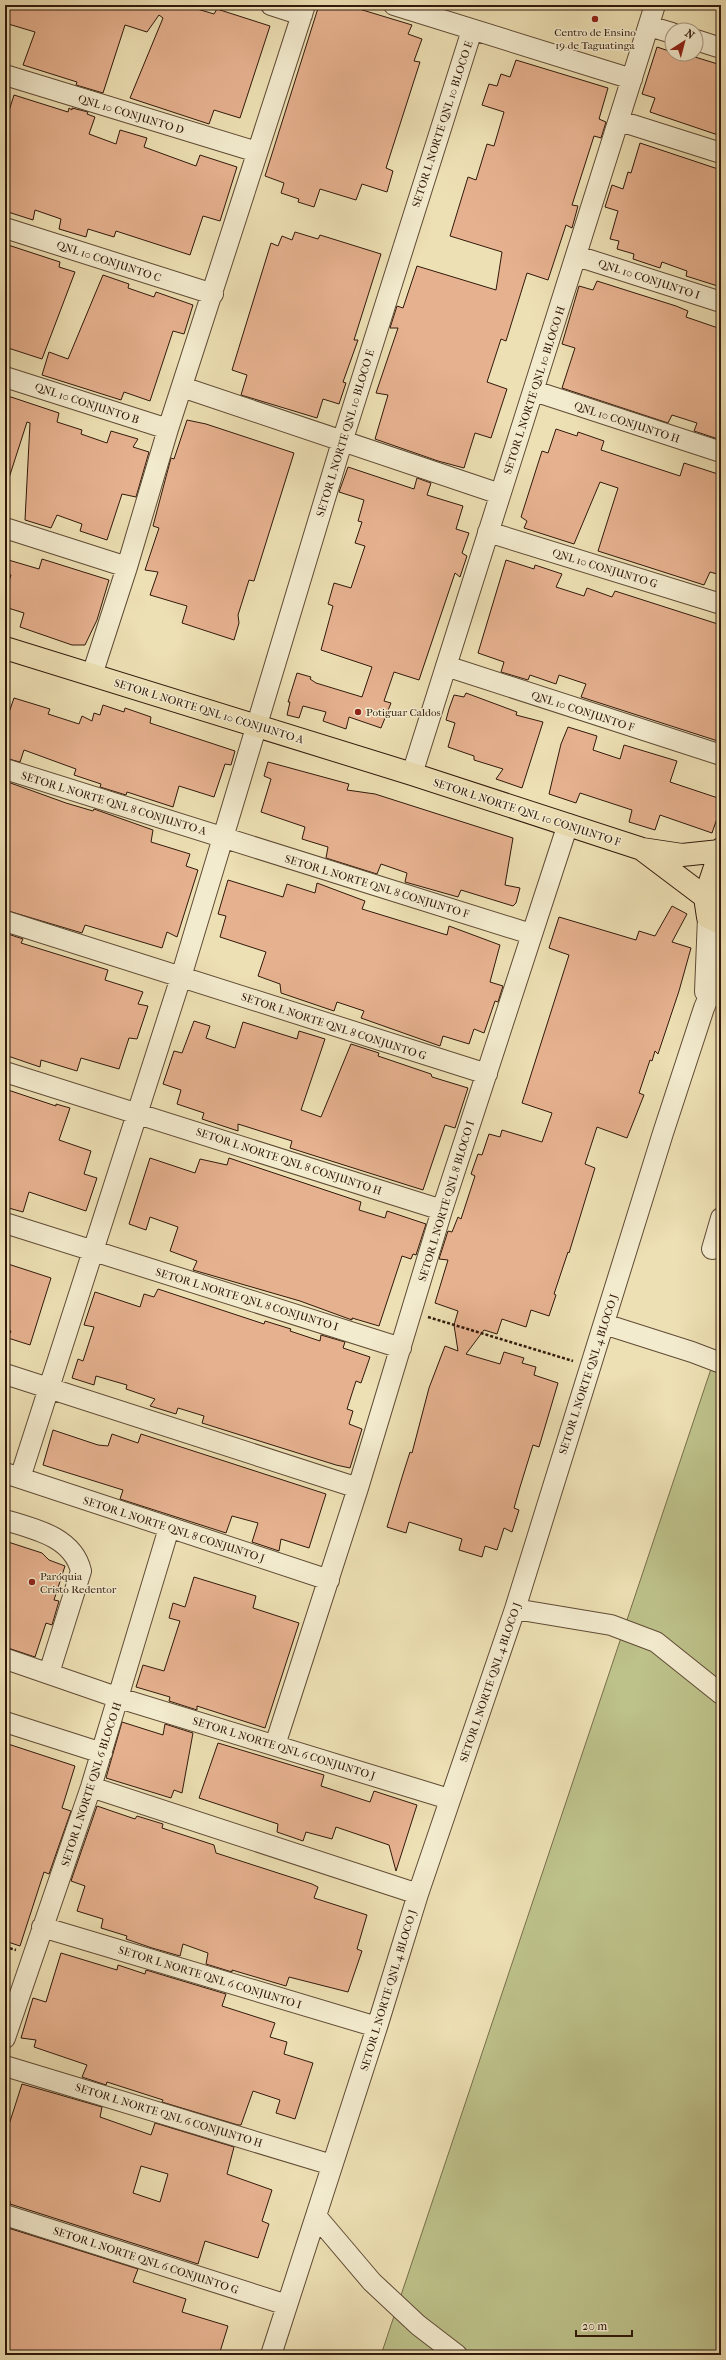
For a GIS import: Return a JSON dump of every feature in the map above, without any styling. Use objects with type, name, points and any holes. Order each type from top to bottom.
[{"type":"main road","name":"SETOR L NORTE QNL 10 CONJUNTO A","points":[[5,648],[412,774]]},
{"type":"main road","name":"SETOR L NORTE QNL 10 CONJUNTO F","points":[[412,774],[642,849]]},
{"type":"main road","points":[[642,849],[682,856],[720,850],[711,913]]},
{"type":"main road","points":[[642,849],[711,913]]},
{"type":"street","points":[[92,675],[127,567],[168,429],[213,294],[303,10],[271,5]]},
{"type":"street","points":[[394,5],[632,79]]},
{"type":"street","name":"SETOR L NORTE QNL 10 BLOCO H","points":[[412,774],[656,5]]},
{"type":"street","points":[[649,26],[664,31]]},
{"type":"street","name":"SETOR L NORTE QNL 10 BLOCO E","points":[[13,1476],[49,1388],[136,1112],[181,977],[342,442],[472,30]]},
{"type":"street","points":[[704,43],[721,48]]},
{"type":"street","name":"QNL 10 CONJUNTO D","points":[[5,75],[258,152]]},
{"type":"street","points":[[620,121],[721,153]]},
{"type":"street","name":"QNL 10 CONJUNTO C","points":[[5,228],[213,294]]},
{"type":"street","name":"QNL 10 CONJUNTO I","points":[[577,256],[721,302]]},
{"type":"street","name":"QNL 10 CONJUNTO B","points":[[5,377],[168,429]]},
{"type":"street","points":[[182,387],[500,494]]},
{"type":"street","name":"QNL 10 CONJUNTO H","points":[[534,392],[721,452]]},
{"type":"street","points":[[5,528],[127,567]]},
{"type":"street","name":"QNL 10 CONJUNTO G","points":[[488,532],[721,604]]},
{"type":"street","name":"QNL 10 CONJUNTO F","points":[[446,666],[721,755]]},
{"type":"street","name":"SETOR L NORTE QNL 8 CONJUNTO A","points":[[5,769],[222,837]]},
{"type":"street","name":"SETOR L NORTE QNL 8 BLOCO I","points":[[275,1745],[358,1488],[442,1210],[568,824]]},
{"type":"street","name":"SETOR L NORTE QNL 8 CONJUNTO F","points":[[222,837],[532,934]]},
{"type":"street","points":[[711,913],[712,1011]]},
{"type":"street","name":"SETOR L NORTE QNL 8 CONJUNTO G","points":[[5,921],[487,1074]]},
{"type":"street","points":[[712,1011],[721,968]]},
{"type":"street","name":"SETOR L NORTE QNL 4 BLOCO J","points":[[271,2355],[377,2027],[418,1894],[515,1609],[589,1366],[712,1011]]},
{"type":"street","name":"SETOR L NORTE QNL 8 CONJUNTO H","points":[[5,1072],[136,1112],[442,1210]]},
{"type":"street","points":[[712,1249],[721,1218]]},
{"type":"street","name":"SETOR L NORTE QNL 8 CONJUNTO I","points":[[5,1223],[401,1348]]},
{"type":"street","points":[[604,1324],[692,1352],[721,1363]]},
{"type":"street","points":[[5,1374],[358,1488]]},
{"type":"street","name":"SETOR L NORTE QNL 8 CONJUNTO J","points":[[13,1476],[329,1580]]},
{"type":"street","points":[[5,1520],[38,1530],[58,1539],[71,1549],[78,1559],[81,1571],[49,1674]]},
{"type":"street","name":"SETOR L NORTE QNL 6 BLOCO H","points":[[5,2038],[102,1753],[169,1528]]},
{"type":"street","points":[[515,1609],[611,1625],[656,1642],[721,1694]]},
{"type":"street","name":"SETOR L NORTE QNL 6 CONJUNTO J","points":[[6,1659],[119,1698],[449,1800]]},
{"type":"street","points":[[5,1722],[102,1753]]},
{"type":"street","points":[[91,1787],[418,1894]]},
{"type":"street","name":"SETOR L NORTE QNL 6 CONJUNTO I","points":[[42,1927],[377,2027]]},
{"type":"street","name":"SETOR L NORTE QNL 6 CONJUNTO H","points":[[5,2066],[332,2165]]},
{"type":"street","name":"SETOR L NORTE QNL 6 CONJUNTO G","points":[[5,2215],[287,2305]]},
{"type":"street","points":[[316,2216],[372,2282],[418,2325],[457,2355]]},
{"type":"path","points":[[412,1312],[589,1366]]},
{"type":"green space","points":[[721,1339],[721,2355],[381,2355]]},
{"type":"building","points":[[5,5],[184,5],[214,14],[217,9],[270,26],[240,118],[214,110],[209,124],[130,98],[163,18],[159,15],[147,32],[125,25],[103,93],[76,85],[77,82],[23,65],[35,32],[5,23]]},
{"type":"building","points":[[319,5],[346,5],[412,25],[408,34],[422,39],[414,61],[420,62],[386,168],[393,171],[387,192],[362,184],[356,200],[320,189],[314,207],[298,202],[299,199],[281,193],[284,183],[265,176]]},
{"type":"building","points":[[657,47],[664,49],[664,62],[704,62],[704,60],[721,65],[721,136],[650,112],[655,98],[642,94]]},
{"type":"building","points":[[516,60],[608,88],[599,119],[606,122],[601,138],[594,136],[572,205],[578,206],[572,228],[566,225],[548,280],[527,273],[506,341],[501,339],[487,382],[507,389],[491,438],[475,433],[464,468],[438,461],[375,439],[388,395],[376,393],[398,328],[390,328],[397,306],[403,308],[417,266],[496,290],[502,252],[450,236],[468,177],[476,180],[487,144],[494,146],[504,112],[482,105],[489,84],[497,86],[501,74],[510,77]]},
{"type":"building","points":[[14,95],[68,112],[69,108],[72,110],[72,108],[88,112],[87,114],[95,117],[89,134],[116,144],[120,130],[147,138],[144,147],[196,166],[200,155],[237,167],[220,221],[203,216],[190,255],[116,231],[114,237],[88,229],[86,237],[59,229],[61,219],[35,210],[33,220],[5,211],[5,116],[7,117]]},
{"type":"building","points":[[640,143],[721,170],[721,287],[686,276],[687,271],[662,262],[660,268],[633,259],[634,254],[617,249],[619,241],[610,239],[618,211],[605,207],[612,185],[623,189],[628,172],[631,173]]},
{"type":"building","points":[[295,232],[318,239],[320,235],[381,254],[354,340],[358,340],[343,382],[346,383],[339,404],[323,399],[317,418],[241,395],[247,375],[232,370],[271,243],[278,246],[282,236],[292,240]]},
{"type":"building","points":[[5,244],[60,262],[59,267],[75,272],[42,359],[5,347]]},
{"type":"building","points":[[103,275],[129,284],[128,288],[154,297],[156,292],[193,305],[184,334],[173,331],[150,401],[124,392],[121,400],[42,375],[49,352],[68,359]]},
{"type":"building","points":[[597,281],[676,306],[688,311],[686,317],[721,329],[721,440],[694,431],[697,423],[672,415],[668,423],[562,388],[575,348],[562,344],[579,286],[593,290]]},
{"type":"building","points":[[5,395],[59,413],[57,422],[82,430],[81,434],[107,443],[111,431],[138,439],[133,447],[149,452],[136,497],[122,494],[107,540],[80,531],[82,524],[57,515],[51,528],[25,520],[30,423],[27,422],[8,481],[5,481]]},
{"type":"building","points":[[187,420],[206,424],[294,453],[254,581],[249,580],[238,615],[239,623],[234,640],[182,623],[187,606],[150,595],[158,572],[145,570],[159,528],[153,526],[171,458],[174,459]]},
{"type":"building","points":[[556,429],[577,436],[578,432],[604,441],[601,450],[680,476],[684,463],[721,475],[721,575],[710,572],[704,585],[598,551],[618,488],[600,482],[574,544],[524,528],[527,521],[521,517],[542,451],[548,453]]},
{"type":"building","points":[[348,467],[414,489],[417,478],[431,483],[427,495],[463,506],[456,529],[469,533],[462,553],[467,556],[460,577],[455,573],[419,680],[394,672],[384,701],[391,703],[381,728],[349,717],[346,729],[323,721],[326,712],[303,706],[299,718],[287,715],[290,702],[288,702],[297,673],[311,677],[310,679],[316,683],[362,697],[372,667],[321,650],[333,606],[328,604],[334,583],[351,588],[365,546],[355,543],[362,522],[358,521],[364,500],[339,492]]},
{"type":"building","points":[[5,559],[39,569],[42,559],[109,580],[97,620],[85,645],[72,645],[20,627],[24,613],[5,607],[5,593],[11,575],[5,573]]},
{"type":"building","points":[[506,560],[534,569],[535,565],[562,574],[556,587],[584,596],[587,588],[612,597],[615,591],[721,625],[721,742],[581,697],[586,684],[559,675],[556,684],[530,675],[528,680],[501,672],[504,662],[478,653]]},
{"type":"building","points":[[466,693],[517,712],[516,715],[543,722],[522,788],[496,779],[503,769],[474,760],[474,756],[448,747],[455,723],[446,720],[449,709],[454,695],[464,697]]},
{"type":"building","points":[[14,698],[50,709],[48,714],[79,724],[82,716],[92,721],[94,713],[100,715],[103,705],[124,712],[125,708],[151,717],[150,723],[235,751],[231,765],[225,764],[214,797],[179,786],[173,807],[127,792],[126,795],[100,787],[101,784],[74,775],[76,769],[24,750],[20,762],[5,758],[5,724]]},
{"type":"building","points":[[568,727],[597,736],[593,750],[620,759],[624,745],[677,761],[670,782],[721,799],[721,807],[712,833],[660,815],[655,830],[629,822],[632,810],[580,793],[576,803],[549,794],[561,744]]},
{"type":"building","points":[[268,762],[349,784],[347,790],[375,794],[513,838],[505,885],[520,888],[516,903],[513,906],[461,890],[458,897],[405,882],[407,873],[381,864],[377,874],[326,858],[328,847],[302,839],[305,827],[261,812],[271,779],[264,776]]},
{"type":"building","points":[[5,781],[66,803],[93,811],[94,809],[153,830],[151,842],[190,854],[186,866],[198,870],[177,937],[167,932],[162,948],[85,925],[82,933],[5,910]]},
{"type":"building","points":[[228,880],[283,897],[287,884],[315,893],[317,883],[365,901],[362,909],[447,935],[449,926],[500,945],[490,982],[503,986],[498,1002],[495,1001],[484,1033],[474,1029],[469,1044],[443,1036],[440,1046],[361,1018],[364,1011],[337,1002],[334,1011],[281,993],[280,984],[258,976],[266,952],[220,937],[226,916],[218,914]]},
{"type":"building","points":[[672,906],[687,914],[672,942],[691,948],[679,991],[658,1054],[655,1051],[652,1061],[650,1060],[639,1093],[644,1095],[627,1138],[597,1127],[585,1164],[595,1168],[569,1253],[568,1252],[554,1294],[556,1295],[549,1316],[531,1310],[526,1327],[502,1319],[497,1334],[484,1330],[466,1354],[500,1364],[504,1352],[524,1358],[522,1363],[536,1367],[534,1375],[558,1383],[539,1447],[533,1445],[520,1487],[514,1508],[519,1510],[512,1532],[504,1528],[497,1550],[485,1546],[482,1557],[459,1550],[462,1539],[409,1522],[406,1533],[387,1527],[410,1452],[412,1453],[429,1388],[445,1346],[458,1351],[454,1325],[458,1311],[435,1303],[448,1260],[439,1259],[448,1231],[452,1232],[458,1217],[461,1219],[475,1176],[471,1174],[478,1154],[482,1155],[489,1134],[500,1137],[502,1130],[542,1142],[552,1113],[522,1103],[569,955],[549,948],[559,917],[636,940],[639,931],[655,936]]},
{"type":"building","points":[[5,933],[23,939],[21,943],[108,970],[105,980],[143,992],[138,1004],[148,1006],[137,1039],[129,1038],[119,1069],[81,1058],[77,1071],[41,1060],[40,1067],[5,1055]]},
{"type":"building","points":[[194,1021],[210,1026],[206,1038],[235,1048],[243,1022],[297,1039],[299,1031],[325,1039],[301,1110],[321,1117],[351,1044],[379,1053],[378,1056],[431,1074],[432,1077],[468,1088],[455,1128],[445,1125],[423,1190],[290,1148],[292,1141],[238,1124],[238,1131],[202,1119],[204,1113],[177,1104],[181,1090],[163,1084],[174,1051],[182,1053]]},
{"type":"building","points":[[5,1089],[56,1106],[56,1104],[70,1108],[59,1140],[91,1151],[84,1174],[97,1178],[86,1211],[29,1192],[23,1212],[5,1207]]},
{"type":"building","points":[[150,1158],[195,1173],[200,1159],[227,1165],[229,1158],[361,1202],[359,1210],[385,1218],[387,1211],[426,1224],[416,1255],[413,1254],[411,1259],[402,1256],[379,1326],[352,1318],[352,1320],[300,1301],[193,1270],[197,1261],[170,1251],[178,1227],[150,1217],[146,1230],[129,1224]]},
{"type":"building","points":[[5,1263],[51,1278],[30,1345],[8,1338],[11,1331],[5,1329]]},
{"type":"building","points":[[158,1289],[264,1324],[265,1321],[291,1329],[290,1331],[320,1341],[321,1335],[345,1342],[343,1348],[370,1357],[361,1383],[356,1381],[347,1409],[353,1411],[349,1424],[362,1429],[350,1468],[336,1465],[202,1423],[204,1416],[178,1408],[176,1414],[150,1406],[155,1399],[126,1389],[127,1385],[96,1376],[94,1385],[72,1378],[78,1359],[83,1361],[94,1327],[84,1325],[95,1292],[140,1307],[144,1294],[154,1297]]},
{"type":"building","points":[[53,1430],[98,1445],[108,1446],[112,1434],[138,1443],[141,1434],[326,1494],[309,1548],[281,1539],[279,1551],[252,1542],[258,1523],[232,1516],[226,1533],[120,1499],[123,1490],[43,1465]]},
{"type":"building","name":"Paróquia Cristo Redentor","points":[[5,1541],[42,1553],[49,1560],[65,1566],[54,1600],[59,1601],[52,1625],[46,1623],[35,1657],[5,1647]]},
{"type":"building","points":[[194,1577],[256,1596],[253,1608],[299,1623],[265,1728],[197,1706],[197,1710],[169,1701],[170,1697],[136,1687],[143,1665],[164,1671],[180,1621],[169,1618],[173,1603],[185,1607]]},
{"type":"building","points":[[122,1722],[163,1735],[165,1724],[193,1733],[182,1793],[174,1790],[171,1798],[106,1778]]},
{"type":"building","points":[[5,1743],[75,1766],[62,1808],[71,1811],[49,1874],[44,1872],[20,1946],[5,1941]]},
{"type":"building","points":[[218,1743],[324,1775],[321,1786],[370,1802],[374,1791],[417,1805],[396,1871],[389,1845],[336,1827],[332,1839],[306,1832],[303,1841],[277,1832],[278,1824],[199,1798]]},
{"type":"building","points":[[97,1806],[135,1819],[137,1816],[163,1824],[162,1828],[214,1845],[216,1853],[312,1884],[318,1887],[314,1898],[367,1915],[357,1949],[362,1951],[348,1992],[289,1977],[286,1986],[232,1970],[232,1972],[206,1964],[208,1953],[183,1944],[180,1956],[152,1948],[126,1939],[127,1936],[101,1928],[103,1919],[77,1911],[85,1886],[71,1881]]},
{"type":"building","points":[[61,1953],[117,1970],[118,1965],[145,1974],[146,1970],[226,1994],[222,2006],[275,2023],[270,2037],[287,2042],[284,2054],[313,2063],[295,2119],[276,2113],[280,2100],[253,2091],[241,2125],[238,2125],[162,2102],[163,2100],[107,2082],[106,2085],[82,2077],[87,2065],[34,2047],[36,2040],[21,2038],[33,1998],[46,2002]]},
{"type":"building","points":[[22,2084],[102,2107],[100,2117],[151,2135],[155,2123],[234,2147],[227,2174],[272,2190],[262,2221],[269,2224],[258,2258],[205,2241],[198,2264],[10,2204],[10,2201],[5,2200],[5,2137]],"holes":[[[141,2166],[168,2174],[160,2202],[133,2193]]]},
{"type":"building","points":[[5,2227],[138,2269],[133,2282],[186,2299],[182,2312],[228,2326],[219,2355],[16,2355],[5,2351]]},
{"type":"place","name":"Centro de Ensino 19 de Taguatinga","points":[[595,19]]},
{"type":"place","name":"Potiguar Caldos","points":[[358,712]]},
{"type":"place","name":"Paróquia Cristo Redentor","points":[[32,1582]]}]
